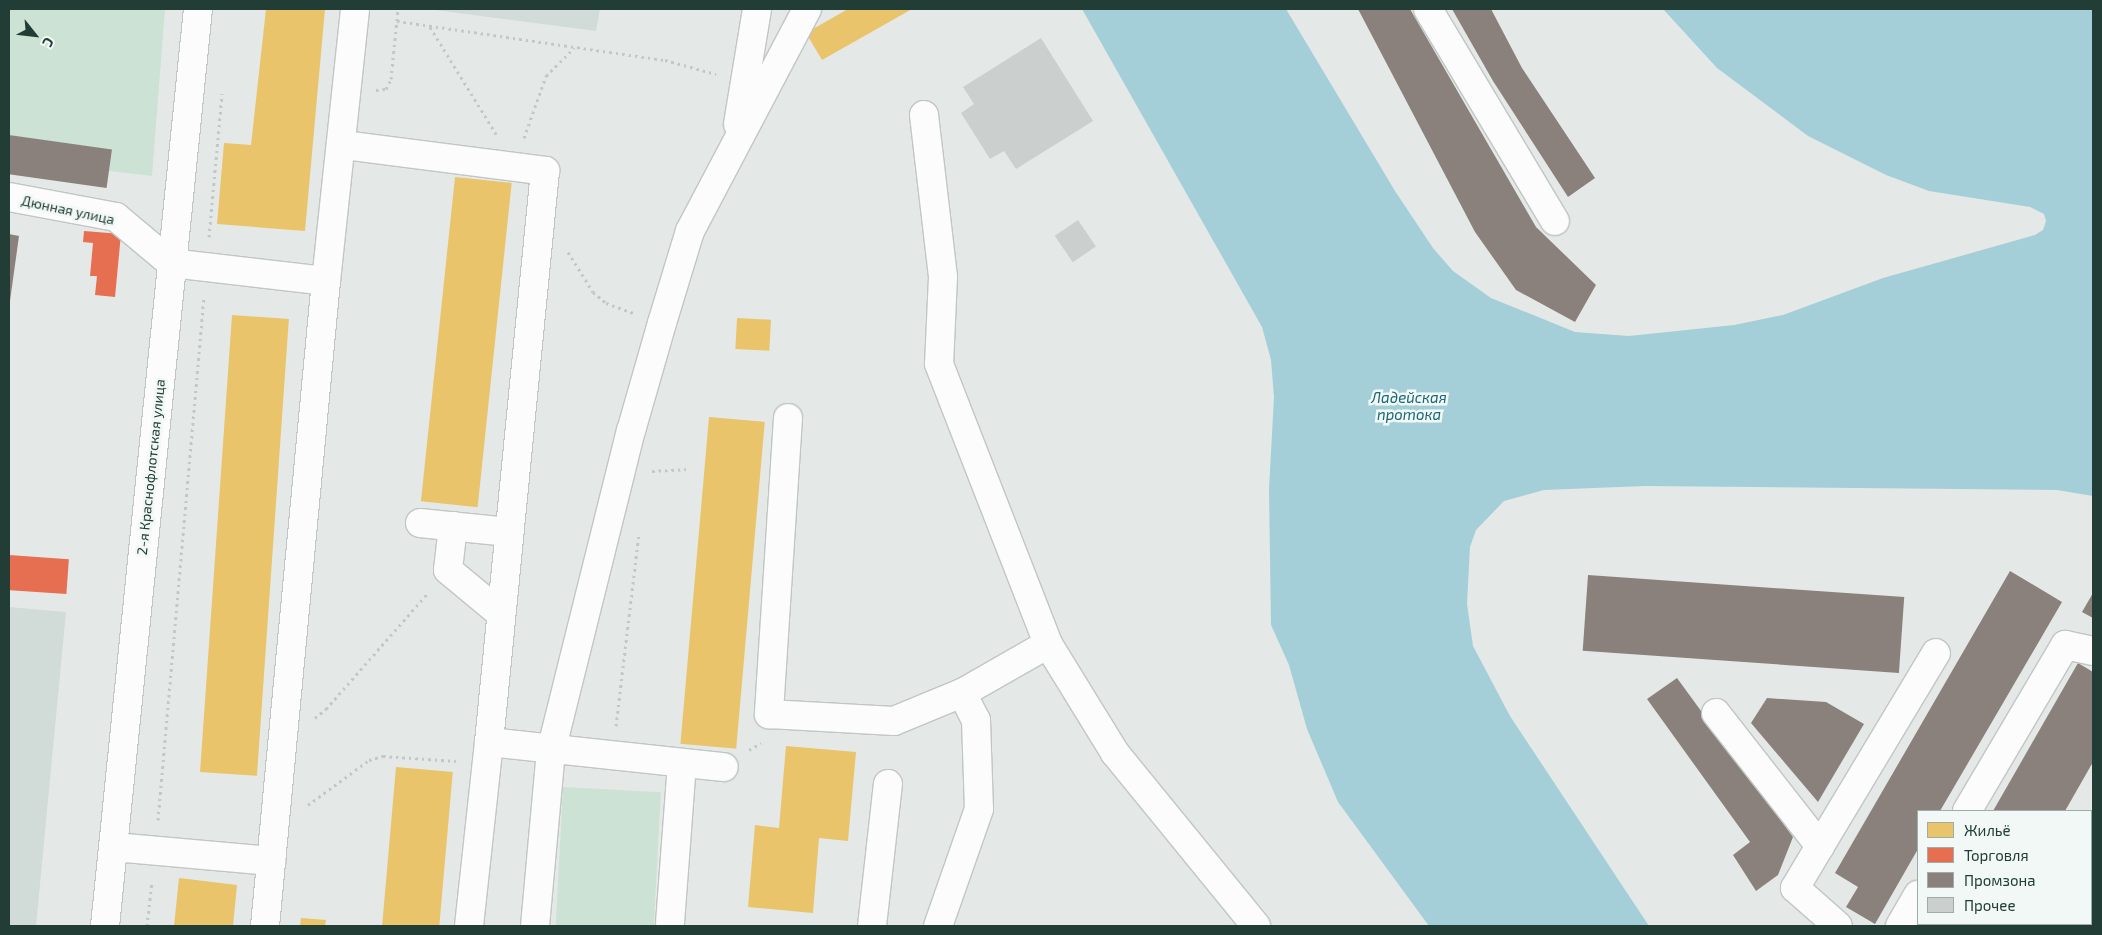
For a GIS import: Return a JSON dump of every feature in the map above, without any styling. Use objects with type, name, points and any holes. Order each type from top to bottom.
[{"type":"street","name":"2-я Краснофлотская улица","points":[[105,926],[198,9]]},
{"type":"street","points":[[265,926],[326,281],[343,145],[356,9]]},
{"type":"street","points":[[735,148],[757,9]]},
{"type":"street","points":[[535,926],[551,751],[628,440],[662,323],[690,231],[807,9]]},
{"type":"street","points":[[1428,9],[1555,221]]},
{"type":"street","points":[[924,115],[943,277],[939,364],[1048,644],[1115,753],[1256,926]]},
{"type":"street","points":[[343,145],[545,171],[508,532],[488,753],[469,926]]},
{"type":"street","name":"Дюнная улица","points":[[9,197],[116,217],[171,263]]},
{"type":"street","points":[[171,263],[326,281]]},
{"type":"street","points":[[788,418],[769,714],[894,721],[962,693],[1048,644]]},
{"type":"street","points":[[420,523],[508,532]]},
{"type":"street","points":[[453,526],[448,570],[501,614]]},
{"type":"street","points":[[1968,810],[2065,645],[2093,651]]},
{"type":"street","points":[[1838,926],[1795,888],[1936,653]]},
{"type":"street","points":[[938,926],[979,809],[976,720],[962,693]]},
{"type":"street","points":[[1716,714],[1820,846]]},
{"type":"street","points":[[488,753],[551,751],[724,767]]},
{"type":"street","points":[[670,923],[682,763]]},
{"type":"street","points":[[872,926],[888,784]]},
{"type":"street","points":[[114,848],[271,861]]},
{"type":"street","points":[[1900,926],[1917,897]]},
{"type":"path","points":[[348,88],[386,89],[391,80],[398,9]]},
{"type":"path","points":[[397,21],[665,60],[745,83]]},
{"type":"path","points":[[429,26],[516,167]]},
{"type":"path","points":[[516,167],[546,76],[574,48]]},
{"type":"path","points":[[147,926],[223,88]]},
{"type":"path","points":[[567,251],[593,292],[606,303],[662,323]]},
{"type":"path","points":[[646,471],[686,469]]},
{"type":"path","points":[[612,756],[639,530]]},
{"type":"path","points":[[282,742],[326,709],[448,570]]},
{"type":"path","points":[[273,830],[369,760],[383,756],[488,753]]},
{"type":"shaded area","points":[[427,9],[600,9],[596,31]]},
{"type":"shaded area","points":[[9,607],[66,612],[36,926],[9,926]]},
{"type":"green space","points":[[9,9],[165,9],[152,176],[109,171],[112,150],[9,135]]},
{"type":"green space","points":[[563,787],[661,792],[654,926],[556,926]]},
{"type":"water","name":"Ладейская протока","points":[[1082,9],[1286,9],[1395,191],[1433,248],[1453,271],[1491,298],[1575,332],[1629,336],[1734,325],[1783,315],[1883,278],[2035,235],[2043,230],[2046,221],[2044,214],[2030,207],[1929,191],[1886,175],[1808,136],[1717,68],[1663,9],[2093,9],[2093,496],[2057,490],[1645,486],[1544,490],[1504,501],[1476,530],[1470,547],[1467,604],[1473,646],[1510,716],[1649,926],[1429,926],[1338,802],[1307,729],[1289,665],[1271,625],[1269,489],[1274,397],[1271,360],[1262,327]]},
{"type":"building: Жильё","points":[[266,9],[325,9],[305,231],[217,224],[224,143],[251,145]]},
{"type":"building: Жильё","points":[[848,9],[912,9],[822,60],[806,33]]},
{"type":"building: Жильё","points":[[455,177],[512,183],[478,507],[421,501]]},
{"type":"building: Жильё","points":[[232,315],[289,319],[257,776],[200,772]]},
{"type":"building: Жильё","points":[[737,318],[771,320],[769,351],[735,349]]},
{"type":"building: Жильё","points":[[709,417],[765,422],[736,749],[680,744]]},
{"type":"building: Жильё","points":[[786,746],[856,752],[848,841],[819,838],[813,913],[748,907],[755,825],[779,828]]},
{"type":"building: Жильё","points":[[396,767],[453,772],[439,926],[382,926]]},
{"type":"building: Жильё","points":[[179,878],[237,885],[233,926],[174,926]]},
{"type":"building: Жильё","points":[[301,918],[326,920],[325,926],[300,926]]},
{"type":"building: Торговля","points":[[84,231],[121,234],[115,297],[95,295],[97,276],[90,276],[93,243],[83,242]]},
{"type":"building: Торговля","points":[[9,555],[69,559],[66,594],[9,590]]},
{"type":"building: Промзона","points":[[1358,9],[1410,9],[1536,227],[1596,285],[1575,322],[1516,290],[1475,232]]},
{"type":"building: Промзона","points":[[1452,9],[1491,9],[1522,68],[1595,178],[1568,197],[1493,81]]},
{"type":"building: Промзона","points":[[9,135],[112,149],[107,188],[9,174]]},
{"type":"building: Промзона","points":[[9,234],[19,236],[10,301],[9,301]]},
{"type":"building: Промзона","points":[[2010,571],[2062,602],[1941,810],[1917,810],[1917,851],[1875,924],[1846,907],[1858,887],[1835,873]]},
{"type":"building: Промзона","points":[[1588,575],[1904,597],[1899,673],[1583,651]]},
{"type":"building: Промзона","points":[[2093,593],[2093,618],[2082,612]]},
{"type":"building: Промзона","points":[[2078,663],[2093,672],[2093,762],[2066,810],[1994,810]]},
{"type":"building: Промзона","points":[[1677,678],[1793,837],[1778,875],[1756,891],[1733,855],[1750,842],[1647,699]]},
{"type":"building: Промзона","points":[[1767,698],[1826,702],[1864,724],[1818,802],[1751,723]]},
{"type":"building: Промзона","points":[[2093,892],[2093,926],[2073,926],[2092,925]]},
{"type":"building: Промзона","points":[[1928,925],[1964,925],[1928,926]]},
{"type":"building: Прочее","points":[[1041,38],[1093,121],[1016,169],[1004,151],[990,159],[961,113],[974,104],[963,87]]},
{"type":"building: Прочее","points":[[1078,220],[1096,247],[1073,262],[1055,236]]}]
